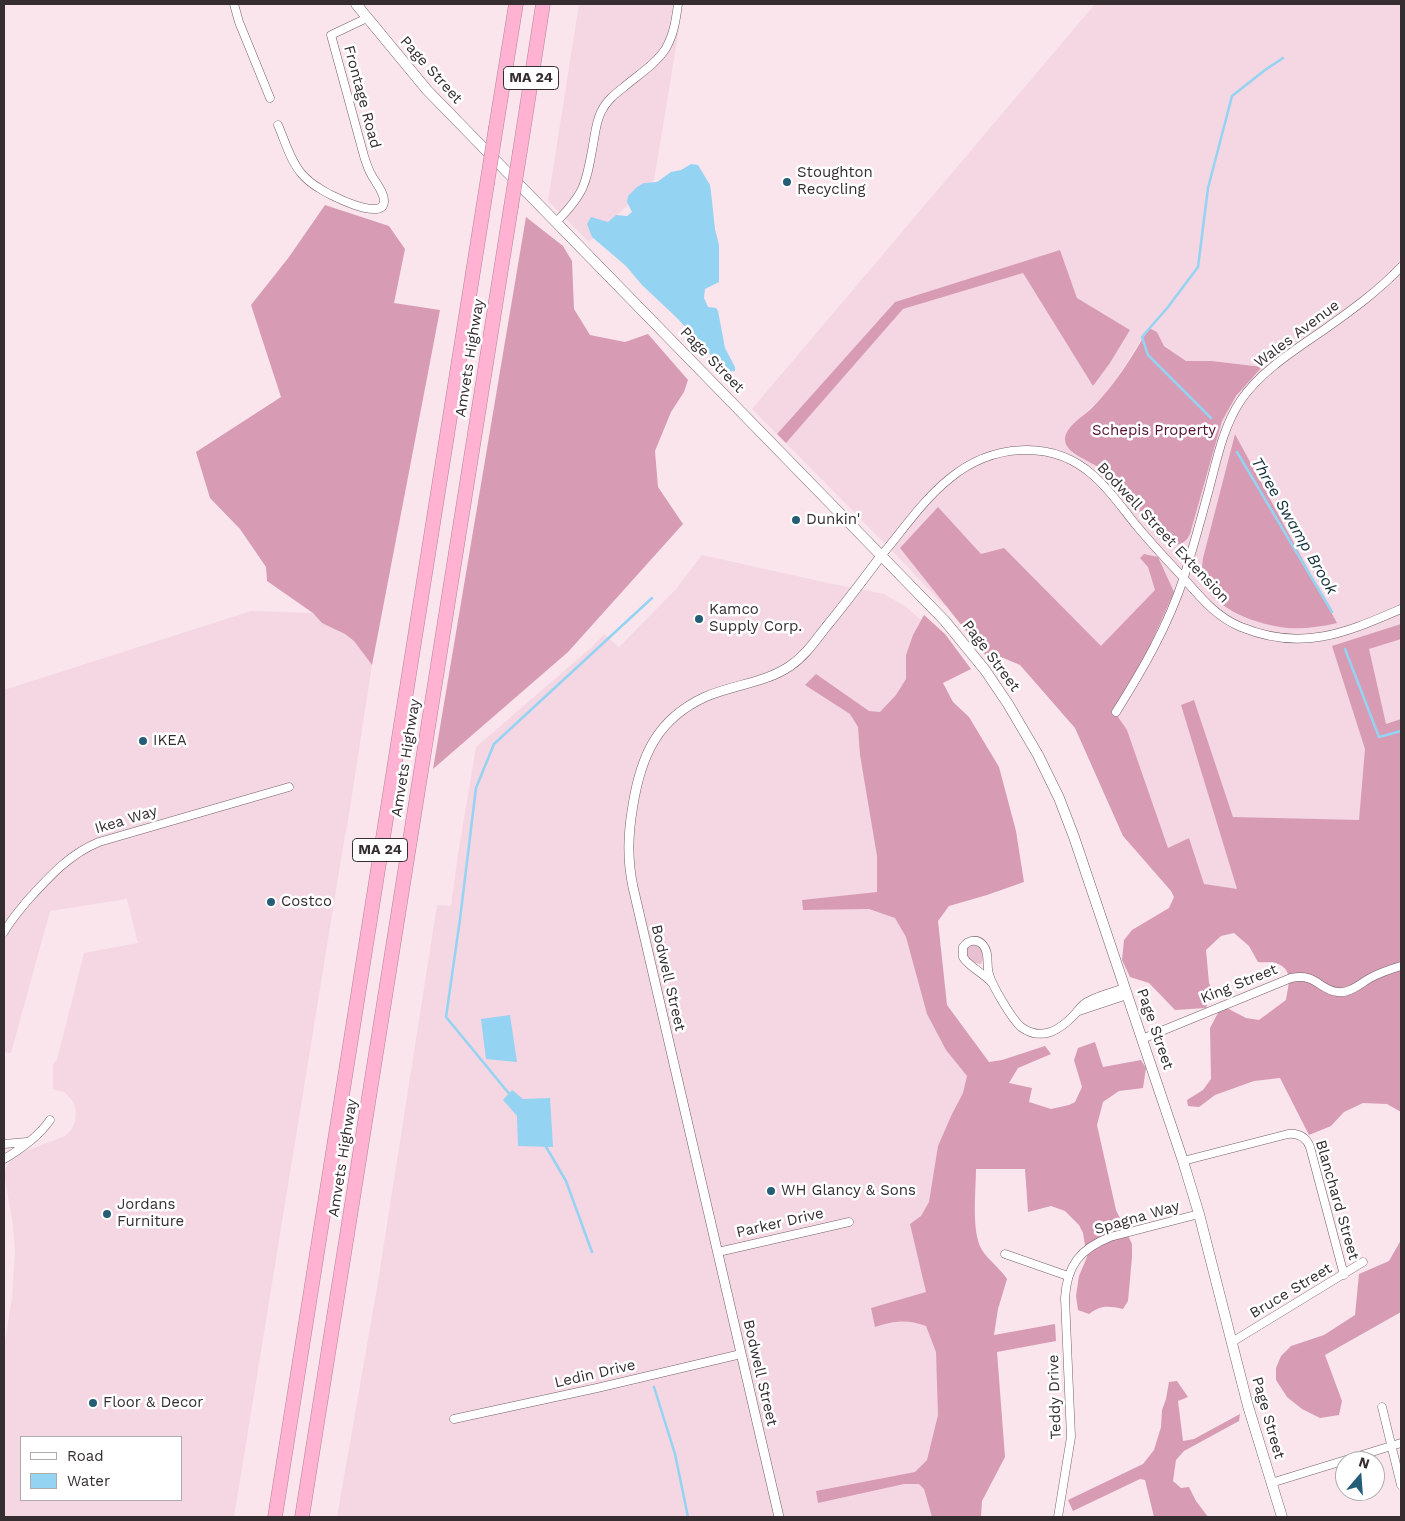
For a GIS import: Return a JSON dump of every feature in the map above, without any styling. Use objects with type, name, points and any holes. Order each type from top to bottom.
[{"type":"highway","name":"Amvets Highway","points":[[275,1517],[516,4]]},
{"type":"highway","name":"Amvets Highway","points":[[302,1517],[543,4]]},
{"type":"main road","name":"Page Street","points":[[356,4],[420,83],[945,621],[996,686],[1028,738],[1052,782],[1067,816],[1183,1160],[1199,1214],[1248,1406],[1282,1517]]},
{"type":"street","points":[[234,4],[239,22],[270,98]]},
{"type":"street","points":[[556,222],[574,204],[584,187],[601,112],[612,98],[663,52],[674,29],[678,4]]},
{"type":"street","name":"Frontage Road","points":[[278,124],[300,172],[319,188],[348,203],[369,209],[379,209],[383,206],[382,194],[370,173],[364,156],[331,35],[367,18]]},
{"type":"street","name":"Wales Avenue","points":[[1116,712],[1154,647],[1172,610],[1225,432],[1240,402],[1275,365],[1366,299],[1401,267]]},
{"type":"street","name":"Bodwell Street Extension","points":[[882,556],[936,491],[961,470],[980,460],[1007,451],[1041,450],[1063,456],[1093,475],[1202,599],[1222,618],[1240,627],[1256,633],[1278,637],[1315,638],[1357,628],[1401,609]]},
{"type":"street","name":"Bodwell Street","points":[[779,1517],[630,875],[628,841],[637,779],[650,747],[660,732],[685,708],[704,698],[766,678],[791,665],[807,651],[882,556]]},
{"type":"street","name":"Ikea Way","points":[[4,932],[13,918],[52,874],[83,849],[99,842],[289,787]]},
{"type":"street","points":[[993,984],[964,960],[963,947],[969,942],[976,941],[982,943],[987,953],[989,974],[993,984],[1016,1021],[1024,1028],[1033,1032],[1048,1033],[1058,1029],[1089,1000],[1126,991]]},
{"type":"street","points":[[972,967],[984,968],[987,960]]},
{"type":"street","name":"King Street","points":[[1142,1039],[1298,976],[1309,978],[1332,991],[1343,992],[1401,966]]},
{"type":"street","points":[[4,1159],[18,1151],[41,1131],[50,1120]]},
{"type":"street","name":"Blanchard Street","points":[[1183,1160],[1288,1134],[1296,1134],[1305,1138],[1310,1147],[1344,1275]]},
{"type":"street","points":[[4,1144],[27,1142]]},
{"type":"street","name":"Spagna Way","points":[[1068,1276],[1078,1257],[1097,1242],[1199,1214]]},
{"type":"street","name":"Parker Drive","points":[[718,1252],[849,1222]]},
{"type":"street","points":[[1005,1254],[1068,1276]]},
{"type":"street","name":"Bruce Street","points":[[1232,1342],[1363,1262]]},
{"type":"street","name":"Teddy Drive","points":[[1058,1517],[1071,1438],[1065,1298],[1068,1276]]},
{"type":"street","name":"Ledin Drive","points":[[454,1419],[741,1354]]},
{"type":"street","points":[[1382,1406],[1401,1485]]},
{"type":"street","points":[[1271,1483],[1401,1443]]},
{"type":"shaded area","points":[[579,4],[683,4],[654,180],[589,242],[548,201]]},
{"type":"shaded area","points":[[1095,4],[1401,4],[1401,752],[1386,842],[1286,893],[1207,917],[1166,865],[992,560],[944,606],[786,443],[903,309],[1023,273],[1093,385],[1110,363],[1130,330],[1077,298],[1060,250],[895,302],[777,434],[752,409]],"holes":[[[1148,329],[1157,332],[1164,345],[1186,361],[1212,361],[1261,367],[1231,404],[1222,421],[1190,534],[1171,545],[1153,528],[1112,479],[1093,464],[1072,453],[1080,418],[1115,381]],[[1235,434],[1337,623],[1301,628],[1271,625],[1228,609],[1216,600],[1207,589],[1203,580],[1203,558]]]},
{"type":"shaded area","points":[[702,555],[884,594],[906,607],[933,630],[911,717],[943,1005],[990,1064],[947,1156],[959,1517],[337,1517],[378,1282],[437,905],[451,906],[476,747],[593,646],[604,634],[619,647],[676,589]]},
{"type":"shaded area","points":[[251,611],[313,613],[322,623],[345,634],[354,641],[372,665],[234,1517],[4,1517],[4,1348],[12,1297],[15,1254],[5,1170],[11,1159],[18,1154],[65,1136],[75,1122],[76,1110],[73,1101],[64,1092],[53,1089],[53,1064],[57,1060],[84,953],[138,943],[127,899],[50,911],[11,1053],[4,1052],[4,690]]},
{"type":"shaded area","points":[[972,945],[978,946],[983,954],[981,964],[974,963],[966,955],[967,948]]},
{"type":"green space","points":[[325,205],[389,226],[405,249],[394,303],[440,310],[372,665],[354,641],[345,634],[322,623],[313,613],[267,581],[266,567],[240,529],[210,498],[196,452],[281,397],[251,305],[289,257]]},
{"type":"green space","points":[[526,217],[563,246],[572,261],[574,309],[590,335],[625,342],[648,334],[688,380],[684,392],[671,412],[655,451],[658,487],[683,524],[568,652],[433,769]]},
{"type":"green space","name":"Schepis Property","points":[[1060,250],[1077,298],[1130,330],[1110,363],[1093,386],[1023,273],[903,309],[786,443],[777,434],[895,302]]},
{"type":"green space","name":"Schepis Property","points":[[1149,328],[1157,332],[1164,346],[1186,361],[1212,361],[1262,367],[1236,396],[1222,421],[1190,534],[1183,543],[1176,545],[1165,541],[1114,481],[1099,468],[1069,449],[1065,440],[1071,427],[1100,400],[1130,360]]},
{"type":"green space","name":"Schepis Property","points":[[1235,434],[1337,623],[1319,627],[1287,628],[1263,623],[1227,608],[1209,591],[1202,575],[1203,558]]},
{"type":"green space","points":[[938,507],[981,554],[1004,548],[1101,646],[1155,590],[1148,567],[1140,558],[1144,554],[1158,557],[1174,592],[1118,717],[1127,730],[1168,848],[1189,838],[1204,884],[1237,889],[1181,705],[1194,700],[1233,817],[1359,820],[1365,749],[1332,646],[1401,624],[1401,639],[1369,649],[1386,724],[1401,719],[1401,1112],[1387,1104],[1363,1103],[1344,1112],[1331,1126],[1309,1135],[1280,1078],[1254,1081],[1215,1095],[1199,1107],[1188,1106],[1187,1100],[1203,1090],[1211,1079],[1210,1028],[1219,1011],[1225,1007],[1246,1018],[1259,1020],[1286,1000],[1289,979],[1286,970],[1276,963],[1258,962],[1249,946],[1234,933],[1221,936],[1206,950],[1209,983],[1212,989],[1206,1008],[1175,1010],[1149,983],[1130,977],[1122,960],[1124,940],[1132,930],[1169,908],[1174,897],[1171,891],[1123,836],[1075,728],[1020,665],[1001,657],[986,656],[900,548]]},
{"type":"green space","points":[[924,615],[945,634],[971,669],[943,683],[953,702],[969,717],[999,767],[1016,831],[1024,882],[949,906],[938,921],[947,1005],[989,1062],[1002,1060],[1045,1046],[1051,1054],[1018,1068],[1009,1083],[1032,1088],[1029,1102],[1051,1109],[1075,1102],[1082,1087],[1074,1060],[1078,1048],[1095,1042],[1103,1067],[1141,1060],[1146,1068],[1143,1088],[1119,1091],[1103,1102],[1097,1125],[1116,1210],[1132,1244],[1128,1301],[1123,1309],[1105,1307],[1089,1314],[1078,1310],[1076,1296],[1079,1276],[1087,1257],[1083,1233],[1079,1225],[1065,1211],[1051,1206],[1028,1212],[1025,1169],[976,1169],[976,1233],[982,1250],[1007,1279],[998,1309],[994,1335],[1055,1324],[1056,1341],[997,1352],[1005,1457],[982,1501],[981,1517],[932,1517],[924,1489],[919,1484],[904,1484],[818,1503],[816,1491],[915,1472],[927,1460],[938,1415],[936,1352],[926,1326],[912,1322],[900,1322],[875,1327],[871,1308],[926,1292],[910,1224],[921,1216],[929,1202],[938,1146],[963,1093],[967,1076],[946,1050],[927,1014],[906,937],[895,918],[869,909],[803,910],[802,900],[877,892],[877,856],[860,755],[858,727],[850,714],[805,685],[816,674],[869,711],[880,712],[896,695],[906,679],[906,655],[913,635]]},
{"type":"green space","points":[[1401,1240],[1401,1312],[1325,1355],[1342,1401],[1339,1415],[1320,1418],[1302,1409],[1287,1397],[1276,1380],[1276,1368],[1281,1356],[1291,1346],[1324,1335],[1355,1315],[1359,1274],[1389,1261]]},
{"type":"green space","points":[[1177,1381],[1188,1397],[1178,1401],[1183,1441],[1194,1439],[1240,1414],[1239,1421],[1184,1451],[1176,1460],[1173,1481],[1181,1488],[1189,1487],[1196,1501],[1208,1517],[1154,1517],[1145,1480],[1140,1479],[1073,1511],[1068,1500],[1143,1464],[1154,1450],[1161,1427],[1162,1410],[1169,1382]]},
{"type":"water","points":[[691,164],[698,165],[710,185],[715,229],[719,245],[719,282],[705,289],[704,298],[708,307],[716,308],[718,311],[725,348],[735,367],[735,371],[725,372],[714,362],[710,354],[677,318],[642,285],[626,266],[592,237],[587,224],[591,217],[608,222],[616,215],[627,216],[632,212],[627,202],[628,196],[637,187],[644,183],[657,182],[671,172],[681,170]]},
{"type":"water","points":[[510,1015],[517,1062],[486,1059],[481,1019]]},
{"type":"water","points":[[512,1090],[523,1099],[550,1098],[553,1147],[518,1146],[517,1116],[503,1100]]},
{"type":"waterway","name":"Three Swamp Brook","points":[[1211,418],[1148,355],[1142,337],[1168,307],[1198,267],[1208,188],[1232,96],[1283,58]]},
{"type":"waterway","name":"Three Swamp Brook","points":[[1237,452],[1332,612]]},
{"type":"waterway","points":[[511,1096],[446,1017],[476,788],[494,744],[652,598]]},
{"type":"waterway","name":"Three Swamp Brook","points":[[1345,649],[1379,737],[1401,731]]},
{"type":"waterway","points":[[545,1145],[566,1181],[592,1252]]},
{"type":"waterway","points":[[654,1387],[675,1454],[688,1517]]},
{"type":"place","name":"Stoughton Recycling","points":[[787,182]]},
{"type":"place","name":"Dunkin'","points":[[796,520]]},
{"type":"place","name":"Kamco Supply Corp.","points":[[699,619]]},
{"type":"place","name":"IKEA","points":[[143,741]]},
{"type":"place","name":"Costco","points":[[271,902]]},
{"type":"place","name":"WH Glancy & Sons","points":[[771,1191]]},
{"type":"place","name":"Jordans Furniture","points":[[107,1214]]},
{"type":"place","name":"Floor & Decor","points":[[93,1403]]}]
